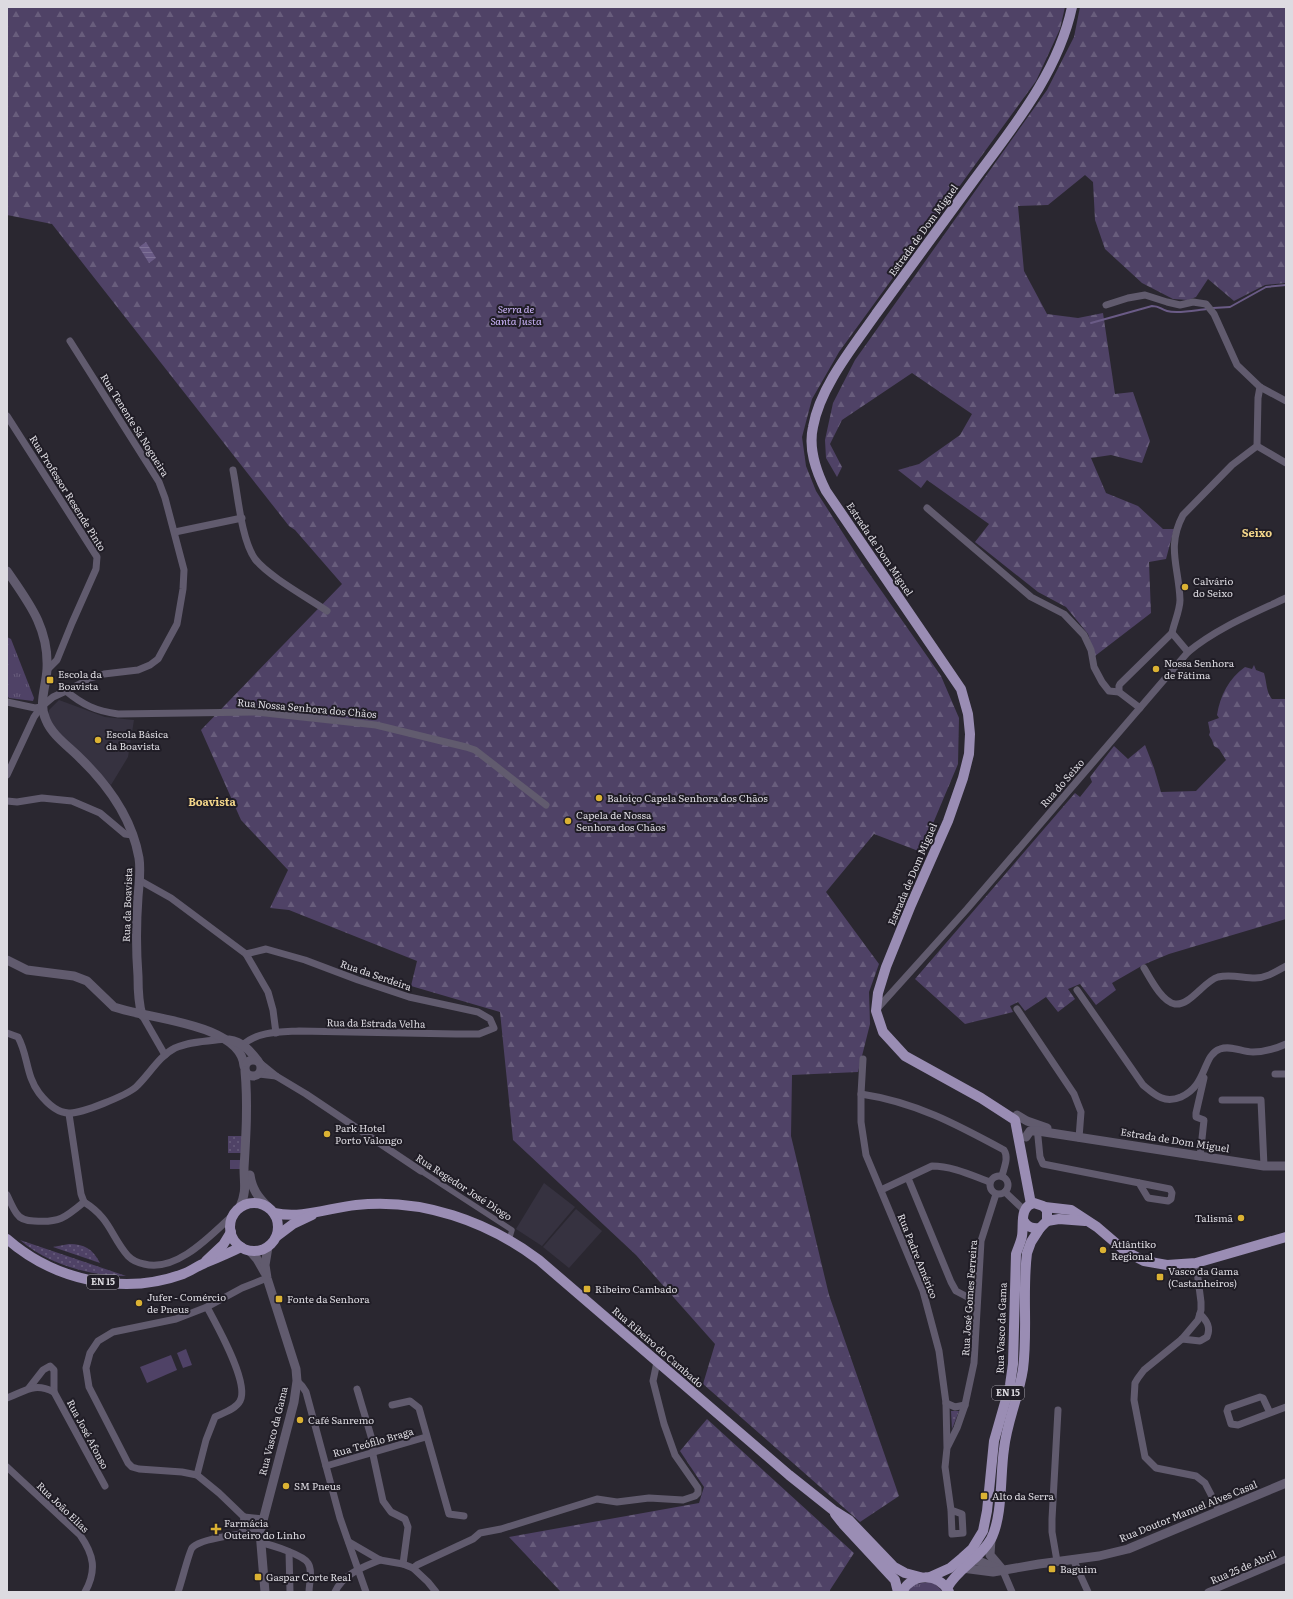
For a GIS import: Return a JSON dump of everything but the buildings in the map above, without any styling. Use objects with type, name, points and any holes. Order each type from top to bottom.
[{"type":"main road","name":"Estrada de Dom Miguel","points":[[1033,1209],[1015,1120],[981,1098],[905,1056],[884,1032],[876,1010],[878,993],[886,967],[911,905],[948,821],[963,778],[969,754],[970,734],[968,714],[961,689],[826,491],[816,471],[811,443],[813,426],[820,402],[846,356],[1007,135],[1040,86],[1056,55],[1066,31],[1072,7]]},
{"type":"main road","name":"Estrada de Dom Miguel","points":[[981,1098],[1005,1107],[1017,1115]]},
{"type":"main road","points":[[1017,1115],[1022,1122],[1026,1137],[1033,1209],[1028,1226],[1032,1228],[1059,1218],[1089,1222]]},
{"type":"main road","points":[[254,1203],[271,1210],[291,1215],[317,1212],[293,1224],[277,1236],[268,1247],[260,1251],[246,1249],[234,1241],[231,1232],[230,1223],[237,1211],[254,1203]]},
{"type":"main road","name":"Rua Ribeiro do Cambado","points":[[317,1212],[355,1205],[374,1204],[421,1207],[460,1217],[509,1240],[539,1260],[788,1475],[833,1510],[849,1520],[894,1567],[905,1573],[940,1581],[948,1590]]},
{"type":"main road","points":[[1033,1209],[1071,1210],[1097,1226],[1125,1251],[1144,1261],[1167,1266],[1196,1263],[1286,1237]]},
{"type":"main road","points":[[1033,1209],[1048,1214],[1043,1224]]},
{"type":"main road","name":"Rua Vasco da Gama","points":[[948,1590],[952,1579],[983,1531],[986,1520],[994,1441],[1010,1385],[1013,1364],[1016,1254],[1033,1209]]},
{"type":"main road","points":[[271,1210],[278,1222],[277,1236]]},
{"type":"main road","name":"Rua Vasco da Gama","points":[[902,1592],[911,1581],[973,1559],[991,1539],[998,1520],[1007,1426],[1023,1369],[1025,1350],[1026,1253],[1030,1242],[1043,1224]]},
{"type":"main road","name":"EN 15","points":[[205,1263],[222,1245],[231,1232]]},
{"type":"main road","name":"EN 15","points":[[7,1239],[22,1252],[50,1268],[75,1277],[100,1282],[126,1284],[154,1282],[184,1274],[205,1263],[246,1249]]},
{"type":"main road","name":"Rua Ribeiro do Cambado","points":[[833,1510],[843,1524],[895,1580],[898,1592]]},
{"type":"street","points":[[1106,305],[1128,298],[1145,295],[1180,305],[1193,302],[1206,304],[1214,314],[1237,364],[1260,386],[1286,401]]},
{"type":"street","name":"Rua Tenente Sá Nogueira","points":[[66,691],[91,678],[104,674],[138,670],[150,666],[158,659],[177,624],[183,589],[184,570],[165,498],[155,474],[70,341]]},
{"type":"street","points":[[1257,446],[1258,398],[1260,386]]},
{"type":"street","name":"Rua Professor Resende Pinto","points":[[7,416],[97,557],[96,569],[57,660],[47,670]]},
{"type":"street","points":[[1257,446],[1286,463]]},
{"type":"street","points":[[1119,692],[1120,684],[1172,633],[1180,601],[1174,562],[1174,536],[1179,522],[1183,515],[1232,465],[1257,446]]},
{"type":"street","points":[[234,470],[247,542],[254,557],[260,565],[327,611]]},
{"type":"street","points":[[927,508],[1032,597],[1064,614],[1084,635],[1091,650],[1094,667],[1109,691],[1119,692],[1140,708]]},
{"type":"street","points":[[174,532],[242,518]]},
{"type":"street","points":[[7,570],[30,605],[43,633],[47,670],[41,707]]},
{"type":"street","name":"Rua do Seixo","points":[[876,1010],[967,910],[1188,652],[1202,640],[1237,621],[1286,598]]},
{"type":"street","points":[[1172,633],[1188,652]]},
{"type":"street","points":[[46,651],[56,653],[61,650]]},
{"type":"street","points":[[7,776],[34,717],[41,707],[52,697],[66,691]]},
{"type":"street","name":"Rua Nossa Senhora dos Chãos","points":[[66,691],[81,703],[106,713],[256,712],[376,724],[475,750],[546,805]]},
{"type":"street","points":[[7,702],[35,708],[41,707]]},
{"type":"street","name":"Rua da Boavista","points":[[41,707],[51,730],[110,790],[125,816],[139,858],[136,926],[139,1006],[142,1015],[165,1055]]},
{"type":"street","points":[[7,802],[42,798],[72,801],[100,813],[125,834],[132,836]]},
{"type":"street","points":[[139,880],[172,898],[246,954],[268,992],[273,1010],[276,1033]]},
{"type":"street","name":"Rua da Serdeira","points":[[246,954],[266,949],[305,960],[409,997],[478,1012],[490,1019],[494,1028]]},
{"type":"street","points":[[7,960],[27,970],[74,976],[87,981],[114,1007],[210,1031],[234,1045],[242,1056]]},
{"type":"street","points":[[1144,968],[1153,984],[1164,998],[1175,1004],[1184,1003],[1201,988],[1218,977],[1237,975],[1256,978],[1268,976],[1286,966]]},
{"type":"street","points":[[1077,990],[1143,1085],[1156,1097],[1169,1100],[1184,1096],[1191,1092],[1204,1073],[1209,1057],[1217,1050],[1224,1048],[1252,1052],[1273,1050],[1286,1044]]},
{"type":"street","points":[[1017,1009],[1074,1094],[1081,1112],[1080,1138]]},
{"type":"street","name":"Rua da Estrada Velha","points":[[243,1042],[256,1037],[276,1033],[299,1031],[479,1034],[494,1028]]},
{"type":"street","points":[[7,1033],[18,1037],[23,1046],[28,1073],[39,1093],[53,1107],[69,1114],[109,1101],[135,1088],[165,1055],[174,1048],[194,1043],[226,1039],[243,1042],[259,1062],[261,1069],[248,1087],[246,1100]]},
{"type":"street","points":[[252,1053],[251,1046],[256,1037]]},
{"type":"street","points":[[69,1114],[81,1194],[84,1202],[107,1221],[129,1257],[141,1264],[150,1266],[164,1265],[192,1251],[210,1236],[237,1211],[245,1195],[244,1169],[246,1154],[246,1100],[245,1069],[241,1051],[243,1042]]},
{"type":"street","name":"Rua Padre Américo","points":[[863,1059],[861,1122],[866,1155],[924,1291],[939,1351],[946,1403],[947,1448],[945,1467],[951,1510]]},
{"type":"street","points":[[245,1069],[250,1060],[259,1062]]},
{"type":"street","name":"Rua Regedor José Diogo","points":[[259,1062],[276,1076],[306,1094],[512,1230],[509,1240]]},
{"type":"street","points":[[245,1069],[249,1076],[257,1075]]},
{"type":"street","points":[[1200,1157],[1204,1120],[1196,1117],[1196,1113],[1204,1081],[1204,1073]]},
{"type":"street","points":[[1275,1074],[1286,1074]]},
{"type":"street","name":"Rua Regedor José Diogo","points":[[257,1075],[276,1076]]},
{"type":"street","points":[[861,1094],[897,1100],[921,1109],[956,1124],[1004,1150],[1006,1160],[1002,1176]]},
{"type":"street","points":[[1222,1100],[1261,1100],[1264,1166]]},
{"type":"street","name":"Estrada de Dom Miguel","points":[[1017,1115],[1037,1128],[1052,1130],[1061,1135],[1264,1166],[1286,1166]]},
{"type":"street","points":[[1026,1137],[1030,1131],[1037,1128],[1040,1157],[1043,1164],[1139,1183]]},
{"type":"street","points":[[246,1154],[251,1185],[258,1198],[271,1210]]},
{"type":"street","points":[[881,1190],[932,1166],[941,1166],[957,1170],[990,1182]]},
{"type":"street","points":[[1005,1192],[1008,1184],[1006,1179],[1002,1176],[993,1177],[990,1182],[990,1188],[996,1194],[1005,1192],[1033,1209]]},
{"type":"street","points":[[908,1178],[956,1292],[977,1302]]},
{"type":"street","name":"Rua José Gomes Ferreira","points":[[947,1448],[957,1428],[965,1405],[974,1363],[981,1241],[996,1194]]},
{"type":"street","points":[[7,1195],[18,1215],[26,1221],[50,1222],[58,1220],[84,1202]]},
{"type":"street","name":"Rua Vasco da Gama","points":[[267,1278],[265,1265],[268,1247]]},
{"type":"street","name":"Rua Vasco da Gama","points":[[246,1249],[257,1259],[267,1278],[292,1352],[297,1381],[292,1413],[260,1532],[265,1592]]},
{"type":"street","points":[[1196,1263],[1201,1302],[1198,1320],[1182,1339],[1144,1370],[1135,1383],[1134,1400],[1145,1457],[1150,1464],[1164,1471],[1196,1476],[1205,1483],[1219,1510]]},
{"type":"street","points":[[263,1519],[244,1517],[219,1493],[197,1475],[132,1467],[128,1463],[89,1387],[86,1368],[90,1352],[98,1341],[114,1332],[176,1319],[207,1307],[242,1288],[267,1278]]},
{"type":"street","points":[[197,1475],[206,1440],[215,1417],[235,1407],[241,1400],[241,1386],[232,1355],[207,1307]]},
{"type":"street","points":[[1182,1339],[1200,1340],[1207,1337],[1209,1330],[1208,1325],[1200,1314]]},
{"type":"street","points":[[413,1568],[416,1565],[473,1538],[480,1533],[501,1529],[597,1499],[617,1502],[649,1498],[683,1500],[695,1496],[698,1493],[698,1488],[675,1455],[664,1424],[653,1381],[657,1362]]},
{"type":"street","name":"Rua José Afonso","points":[[29,1388],[43,1370],[50,1366],[54,1370],[54,1392],[105,1486]]},
{"type":"street","points":[[297,1381],[306,1392],[348,1542],[366,1592]]},
{"type":"street","name":"Rua José Afonso","points":[[7,1398],[29,1388],[44,1387],[54,1392]]},
{"type":"street","points":[[357,1389],[373,1442],[373,1456],[383,1500],[391,1512],[405,1519],[408,1527],[404,1564]]},
{"type":"street","points":[[1270,1413],[1263,1398],[1260,1397],[1228,1408],[1227,1411],[1231,1424],[1234,1426],[1270,1413],[1286,1407]]},
{"type":"street","points":[[392,1405],[410,1402],[419,1408],[426,1437]]},
{"type":"street","points":[[946,1403],[955,1407],[965,1405]]},
{"type":"street","points":[[1058,1410],[1052,1519],[1052,1532],[1058,1561]]},
{"type":"street","name":"Rua Teófilo Braga","points":[[326,1466],[426,1437],[449,1514],[464,1516]]},
{"type":"street","name":"Rua João Elias","points":[[7,1467],[80,1535],[87,1546],[91,1554],[92,1571],[85,1592]]},
{"type":"street","name":"Rua Doutor Manuel Alves Casal","points":[[962,1563],[984,1572],[1003,1571],[1112,1553],[1128,1549],[1286,1483]]},
{"type":"street","points":[[242,1534],[244,1517]]},
{"type":"street","points":[[976,1570],[973,1559],[973,1551],[984,1536],[986,1530],[986,1520]]},
{"type":"street","points":[[178,1592],[192,1548],[201,1542],[260,1532]]},
{"type":"street","points":[[991,1539],[990,1555],[992,1560],[1003,1571],[1012,1592]]},
{"type":"street","points":[[348,1542],[380,1560],[404,1564],[413,1568],[436,1592]]},
{"type":"street","points":[[262,1543],[289,1552],[304,1559],[308,1563],[310,1570],[309,1592]]},
{"type":"street","points":[[289,1552],[290,1592]]},
{"type":"street","points":[[973,1559],[1003,1571]]},
{"type":"street","points":[[1073,1559],[1088,1592]]},
{"type":"street","points":[[336,1592],[342,1581],[357,1569],[380,1560]]},
{"type":"street","name":"Rua 25 de Abril","points":[[1208,1592],[1286,1560]]},
{"type":"shaded area","points":[[146,242],[156,258],[149,263],[139,247]]},
{"type":"shaded area","name":"Escola Básica da Boavista","points":[[59,700],[105,717],[134,720],[128,757],[111,785],[58,733],[51,722],[48,714],[49,710]]},
{"type":"shaded area","points":[[544,1183],[575,1207],[542,1246],[516,1229]]},
{"type":"shaded area","points":[[576,1209],[602,1231],[569,1268],[543,1247]]},
{"type":"green space","name":"Serra de Santa Justa","points":[[7,7],[1065,7],[1060,29],[1036,81],[839,352],[812,399],[802,437],[806,466],[816,491],[864,566],[941,676],[959,718],[958,764],[921,852],[874,834],[826,892],[879,964],[869,992],[870,1024],[858,1072],[792,1075],[791,1136],[829,1295],[899,1496],[860,1522],[703,1384],[715,1344],[636,1255],[513,1140],[500,1012],[411,986],[417,961],[289,910],[270,908],[288,870],[241,820],[201,730],[342,584],[295,530],[289,526],[52,224],[7,215]]},
{"type":"green space","points":[[1080,7],[1286,7],[1286,283],[1265,285],[1234,301],[1208,279],[1196,297],[1188,300],[1173,299],[1142,283],[1105,249],[1095,220],[1093,182],[1085,175],[1048,205],[1018,206],[1024,271],[1047,314],[1078,318],[1103,313],[1115,394],[1133,392],[1150,441],[1142,463],[1111,455],[1091,458],[1106,493],[1138,506],[1163,529],[1174,529],[1166,559],[1149,562],[1151,613],[1095,656],[1088,634],[1066,607],[1038,592],[975,542],[989,524],[927,480],[921,488],[898,470],[919,464],[960,435],[972,414],[912,373],[842,420],[830,444],[842,467],[837,477],[826,458],[825,440],[833,403],[855,360],[1047,90],[1074,37]]},
{"type":"green space","points":[[7,637],[11,639],[34,698],[33,701],[9,698],[7,695]]},
{"type":"green space","points":[[1254,665],[1256,670],[1264,673],[1272,699],[1286,699],[1286,919],[1169,954],[1145,964],[1112,983],[1116,990],[1096,1005],[1080,984],[1068,989],[1075,999],[1058,1012],[1046,997],[1025,1011],[1018,1002],[1010,1006],[1013,1012],[965,1024],[915,979],[1075,793],[1080,797],[1092,782],[1090,777],[1114,746],[1128,759],[1145,745],[1161,792],[1196,791],[1226,760],[1219,749],[1214,746],[1209,735],[1210,732],[1208,722],[1219,718],[1217,715],[1220,701],[1234,676],[1245,667],[1252,669]]},
{"type":"green space","points":[[228,1136],[242,1136],[242,1153],[228,1153]]},
{"type":"green space","points":[[230,1160],[240,1160],[240,1169],[230,1169]]},
{"type":"green space","points":[[20,1240],[126,1276],[98,1274],[70,1267],[43,1256]]},
{"type":"green space","points":[[69,1244],[88,1248],[100,1263],[53,1247]]},
{"type":"green space","points":[[186,1349],[192,1365],[183,1368],[177,1353]]},
{"type":"green space","points":[[171,1355],[177,1370],[147,1383],[140,1367]]},
{"type":"green space","points":[[951,1411],[959,1411],[952,1429]]},
{"type":"green space","points":[[707,1419],[854,1553],[830,1592],[561,1592],[509,1537],[699,1503],[704,1487],[680,1451]]},
{"type":"green space","points":[[929,1582],[935,1584],[943,1592],[907,1592],[915,1584]]},
{"type":"waterway","points":[[1213,308],[1230,307],[1266,287],[1286,285]]},
{"type":"waterway","points":[[1091,323],[1152,306],[1167,311],[1176,312],[1207,309]]},
{"type":"place","name":"Calvário do Seixo","points":[[1185,587]]},
{"type":"place","name":"Nossa Senhora de Fátima","points":[[1156,669]]},
{"type":"place","name":"Escola da Boavista","points":[[50,680]]},
{"type":"place","name":"Escola Básica da Boavista","points":[[98,740]]},
{"type":"place","name":"Baloiço Capela Senhora dos Chãos","points":[[599,798]]},
{"type":"place","name":"Capela de Nossa Senhora dos Chãos","points":[[568,821]]},
{"type":"place","name":"Park Hotel Porto Valongo","points":[[327,1134]]},
{"type":"place","name":"Talismã","points":[[1241,1218]]},
{"type":"place","name":"Atlântiko Regional","points":[[1103,1250]]},
{"type":"place","name":"Vasco da Gama (Castanheiros)","points":[[1160,1277]]},
{"type":"place","name":"Ribeiro Cambado","points":[[587,1289]]},
{"type":"place","name":"Fonte da Senhora","points":[[279,1299]]},
{"type":"place","name":"Jufer - Comércio de Pneus","points":[[139,1303]]},
{"type":"place","name":"Café Sanremo","points":[[300,1420]]},
{"type":"place","name":"SM Pneus","points":[[286,1486]]},
{"type":"place","name":"Alto da Serra","points":[[984,1496]]},
{"type":"place","name":"Farmácia Outeiro do Linho","points":[[216,1529]]},
{"type":"place","name":"Baguim","points":[[1052,1569]]},
{"type":"place","name":"Gaspar Corte Real","points":[[258,1577]]},
{"type":"district","name":"Seixo","points":[[1257,533]]},
{"type":"district","name":"Boavista","points":[[212,802]]}]
